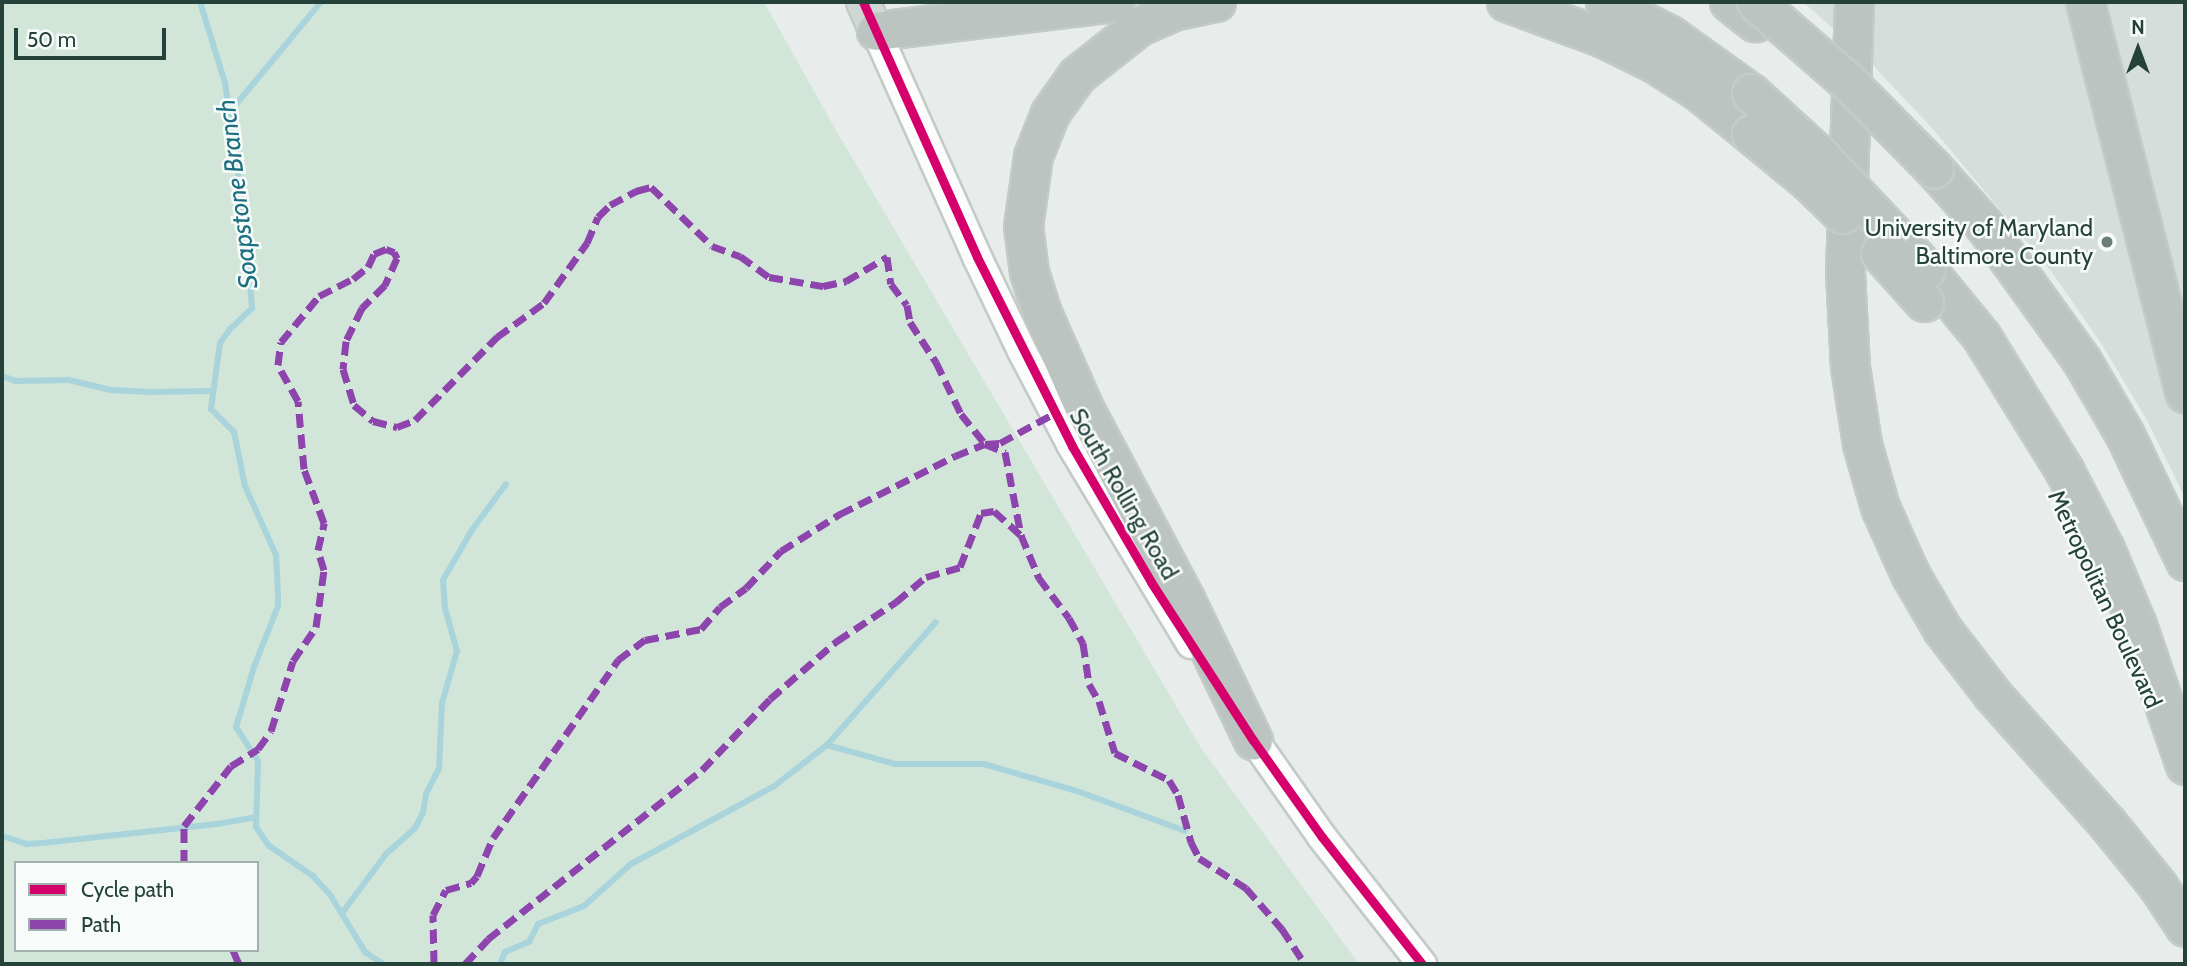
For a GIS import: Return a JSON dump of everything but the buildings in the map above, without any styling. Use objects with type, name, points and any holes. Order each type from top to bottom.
[{"type":"highway","points":[[870,17],[1114,2]]},
{"type":"highway","points":[[1216,2],[1174,11],[1139,26],[1077,75],[1049,113],[1033,156],[1023,226],[1029,272],[1042,313],[1085,410],[1185,599],[1253,740]]},
{"type":"highway","name":"Metropolitan Boulevard","points":[[1506,2],[1601,37],[1654,63],[1698,91],[1819,191],[1925,286],[2008,411],[2048,478],[2119,619],[2185,782]]},
{"type":"highway","points":[[1605,2],[1670,35],[1751,93],[1820,156],[1925,286],[1981,336],[2070,481],[2105,550],[2137,625],[2185,765]]},
{"type":"highway","points":[[1854,2],[1845,272],[1847,313],[1850,367],[1862,444],[1880,507],[1910,574],[1942,629],[1992,694],[2107,823],[2158,886],[2185,926]]},
{"type":"highway","points":[[2085,2],[2185,393]]},
{"type":"highway","points":[[1754,6],[1851,75],[1984,225],[2082,361],[2125,435],[2185,561]]},
{"type":"main road","name":"South Rolling Road","points":[[870,17],[976,257],[1072,446],[1151,582],[1253,740],[1322,837],[1422,964]]},
{"type":"shaded area","name":"University of Maryland Baltimore County","points":[[1803,2],[2185,2],[2185,498],[2147,420],[2101,343],[2051,271],[1933,129],[1863,55]]},
{"type":"green space","points":[[2,2],[764,2],[837,132],[1201,748],[1359,964],[2,964]]},
{"type":"waterway","name":"Soapstone Branch","points":[[200,2],[225,83],[245,224],[252,308],[220,343],[211,409],[234,432],[245,486],[276,555],[278,594],[278,606],[254,667],[236,727],[258,761],[256,827],[268,845],[313,876],[331,896],[365,952],[383,964]]},
{"type":"waterway","points":[[228,114],[321,2]]},
{"type":"waterway","points":[[2,376],[16,381],[69,380],[111,390],[213,391]]},
{"type":"waterway","points":[[342,913],[386,854],[415,828],[423,813],[426,794],[439,768],[442,703],[457,651],[445,608],[443,580],[472,530],[506,484]]},
{"type":"waterway","points":[[500,964],[505,952],[529,942],[538,924],[584,906],[631,864],[773,787],[827,745],[936,622]]},
{"type":"waterway","points":[[827,745],[895,764],[984,764],[1077,791],[1185,831]]},
{"type":"waterway","points":[[2,836],[26,844],[43,843],[217,824],[255,817]]},
{"type":"marked path","points":[[184,861],[184,826],[231,766],[258,749],[271,731],[293,661],[316,627],[324,570],[318,550],[324,523],[304,469],[298,401],[278,365],[281,342],[319,296],[353,279],[368,267],[374,254],[386,249],[394,252],[397,258],[385,285],[362,308],[346,341],[343,369],[354,405],[373,421],[397,427],[415,420],[497,337],[544,303],[587,243],[598,217],[610,205],[636,191],[651,187],[712,246],[740,256],[769,277],[823,286],[846,281],[887,257],[891,284],[907,305],[910,322],[936,362],[961,414],[985,444],[1005,452],[1021,535],[1039,578],[1069,618],[1083,643],[1089,684],[1099,701],[1115,753],[1169,780],[1178,795],[1191,842],[1199,858],[1246,888],[1282,929],[1305,964]]},
{"type":"marked path","points":[[434,964],[433,915],[446,890],[471,883],[477,876],[493,838],[618,660],[645,640],[701,629],[720,607],[746,588],[781,551],[840,514],[955,456],[985,444],[1000,443],[1055,413]]},
{"type":"marked path","points":[[465,964],[488,939],[702,770],[770,699],[837,641],[896,602],[926,577],[960,567],[981,513],[994,511],[1021,535]]},
{"type":"marked path","points":[[234,952],[239,964]]},
{"type":"cycle path","points":[[863,2],[977,257],[1072,446],[1151,582],[1253,740],[1322,837],[1422,964]]},
{"type":"place","name":"University of Maryland Baltimore County","points":[[2107,242]]}]
